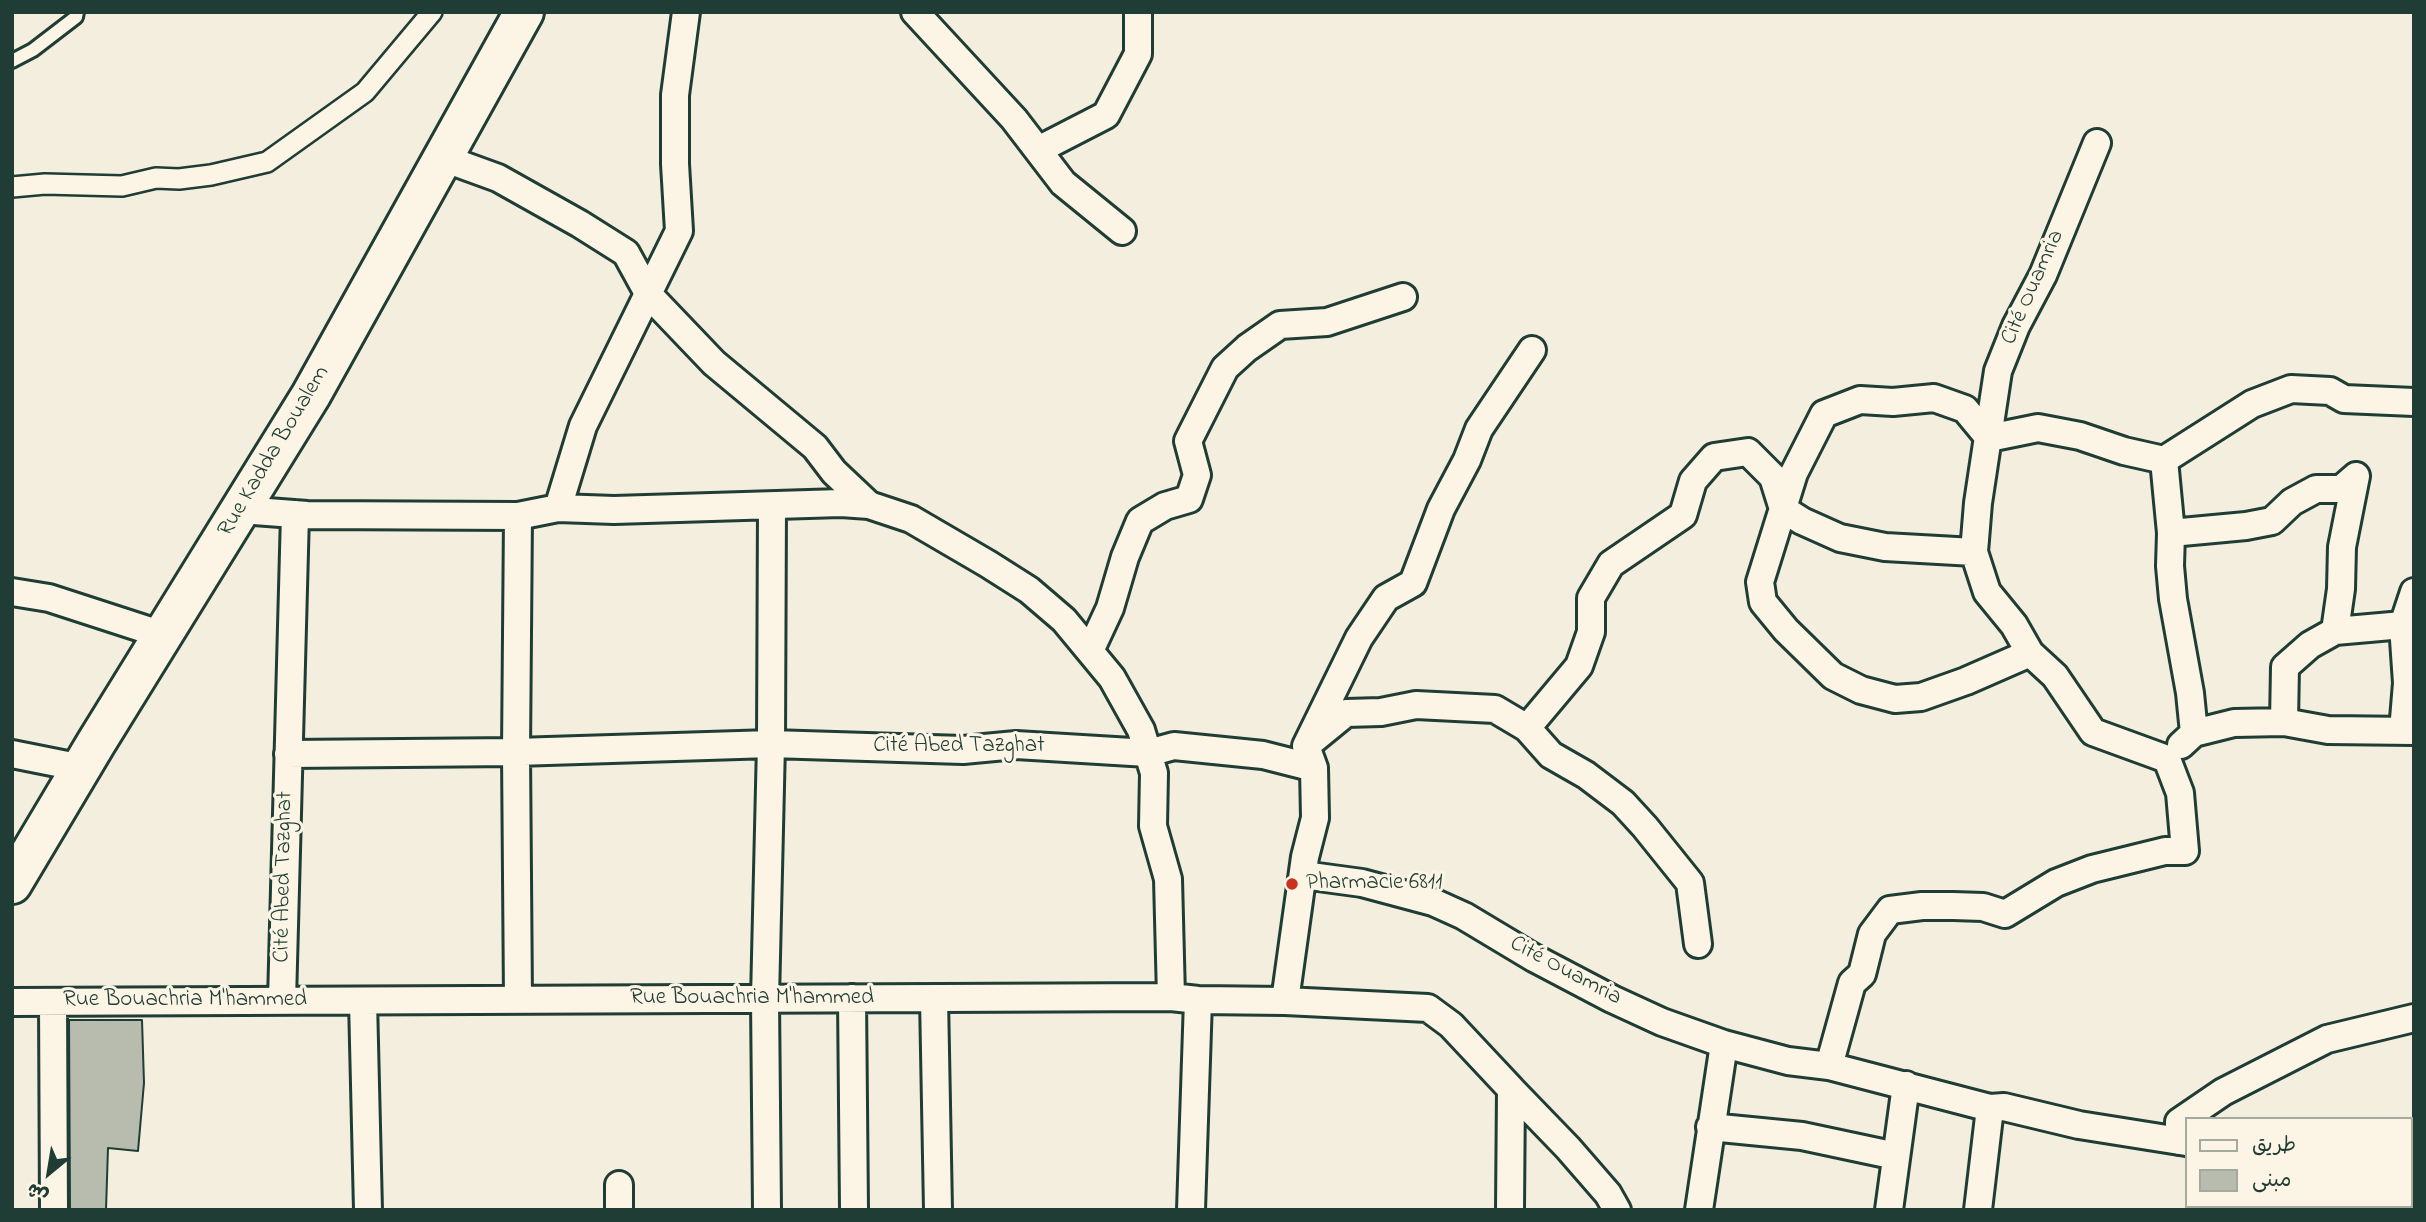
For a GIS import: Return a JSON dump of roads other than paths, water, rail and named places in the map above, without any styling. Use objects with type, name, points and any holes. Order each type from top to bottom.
[{"type":"main road","name":"Rue Kadda Boualem","points":[[12,884],[311,395],[524,12]]},
{"type":"street","points":[[12,187],[45,184],[121,187],[156,178],[179,179],[211,175],[267,162],[365,92],[432,12]]},
{"type":"street","points":[[558,508],[583,426],[679,231],[674,95],[686,12]]},
{"type":"street","points":[[915,12],[1014,119],[1063,183],[1122,232]]},
{"type":"street","points":[[1038,150],[1107,115],[1138,54],[1138,12]]},
{"type":"street","name":"Cité Ouamria","points":[[2097,143],[2043,275],[1998,371],[1978,503],[1974,552],[1987,592],[2014,625],[2030,653],[2055,676],[2092,732],[2167,759]]},
{"type":"street","points":[[443,158],[498,178],[626,253],[649,295],[714,363],[815,447],[834,472],[869,505]]},
{"type":"street","points":[[1090,651],[1110,608],[1125,557],[1140,521],[1165,506],[1189,499],[1197,475],[1188,441],[1225,368],[1247,348],[1280,325],[1327,322],[1403,297]]},
{"type":"street","points":[[1285,1001],[1303,875],[1315,818],[1310,757],[1359,638],[1386,598],[1413,583],[1441,509],[1467,460],[1479,429],[1532,351]]},
{"type":"street","points":[[2030,653],[1921,697],[1895,699],[1861,690],[1833,676],[1786,631],[1763,602],[1760,582],[1794,473],[1824,414],[1860,400],[1893,402],[1934,398],[1965,409],[1989,438],[2038,428],[2081,436],[2124,451],[2164,460],[2252,404],[2291,389],[2330,391],[2344,399],[2414,402]]},
{"type":"street","points":[[1527,728],[1579,666],[1591,632],[1591,598],[1611,564],[1683,514],[1693,481],[1714,457],[1748,452],[1773,477],[1783,509],[1840,538],[1885,547],[1974,552]]},
{"type":"street","points":[[2164,460],[2171,533],[2170,566],[2194,733]]},
{"type":"street","points":[[2171,533],[2272,521],[2292,502],[2316,489],[2341,489],[2356,476],[2342,547],[2341,589],[2335,631]]},
{"type":"street","points":[[241,510],[295,514],[518,516],[558,508],[614,510],[808,503],[869,505],[911,519],[1029,590],[1064,620],[1112,678],[1141,730],[1154,773],[1153,825],[1168,879],[1168,971],[1171,997]]},
{"type":"street","points":[[767,1210],[765,999],[771,744],[772,506]]},
{"type":"street","name":"Cité Abed Tazghat","points":[[282,1001],[295,514]]},
{"type":"street","points":[[518,516],[518,1000]]},
{"type":"street","points":[[12,592],[49,598],[163,635]]},
{"type":"street","points":[[1829,1066],[1852,983],[1862,974],[1872,934],[1890,911],[1922,906],[1954,906],[1983,907],[2005,914],[2056,883],[2092,869],[2165,851],[2185,852],[2180,793],[2167,759],[2194,733],[2234,723],[2284,722],[2328,730],[2408,731],[2403,625],[2414,592]]},
{"type":"street","points":[[2284,722],[2285,667],[2310,645],[2335,631],[2403,625]]},
{"type":"street","points":[[1310,757],[1346,713],[1381,712],[1416,705],[1494,709],[1527,728],[1551,755],[1586,775],[1623,803],[1668,854],[1690,883],[1698,944]]},
{"type":"street","name":"Cité Abed Tazghat","points":[[288,754],[516,752],[771,744],[963,750],[1016,745],[1148,753],[1174,746],[1310,757]]},
{"type":"street","points":[[12,754],[82,768]]},
{"type":"street","name":"Cité Ouamria","points":[[1303,875],[1362,883],[1433,902],[1464,916],[1534,958],[1612,999],[1662,1022],[1724,1044],[1788,1061],[1829,1066],[1990,1108],[2004,1107],[2079,1125],[2182,1141]]},
{"type":"street","name":"Rue Bouachria M'hammed","points":[[12,1002],[1171,997],[1428,1008],[1451,1025],[1569,1147],[1608,1194],[1617,1210]]},
{"type":"street","points":[[852,998],[854,1210]]},
{"type":"street","points":[[934,998],[938,1210]]},
{"type":"street","points":[[1191,1210],[1198,1000]]},
{"type":"street","points":[[363,1001],[368,1210]]},
{"type":"street","points":[[53,1002],[54,1210]]},
{"type":"street","points":[[2187,1117],[2235,1086],[2327,1039],[2414,1018]]},
{"type":"street","points":[[1699,1210],[1724,1044]]},
{"type":"street","points":[[1889,1210],[1906,1085]]},
{"type":"street","points":[[1510,1210],[1511,1089]]},
{"type":"street","points":[[1978,1210],[1990,1108]]},
{"type":"street","points":[[2182,1141],[2179,1122],[2184,1119]]},
{"type":"street","points":[[1710,1127],[1802,1136],[1896,1156]]},
{"type":"lane","points":[[12,61],[33,50],[76,17],[77,12]]},
{"type":"place","name":"Pharmacie 6811","points":[[1292,884]]}]
